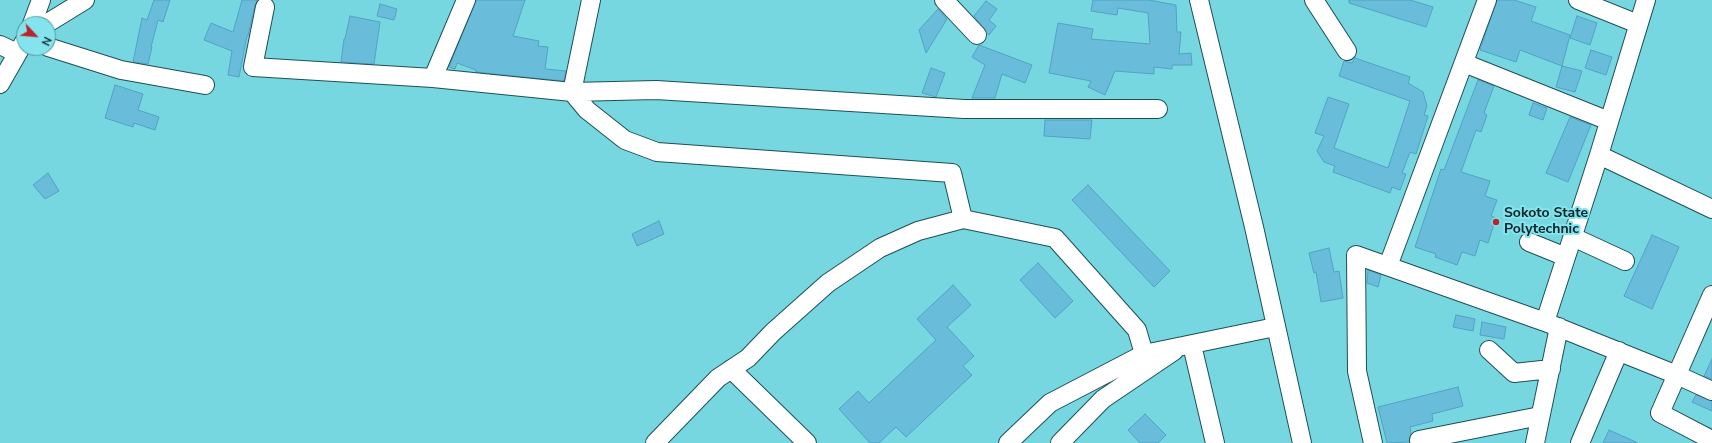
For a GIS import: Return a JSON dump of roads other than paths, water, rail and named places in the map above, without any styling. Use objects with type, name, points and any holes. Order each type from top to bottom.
[{"type":"street","points":[[35,16],[42,0]]},
{"type":"street","points":[[56,18],[85,0]]},
{"type":"street","points":[[433,78],[466,0]]},
{"type":"street","points":[[572,92],[590,0]]},
{"type":"street","points":[[944,0],[977,34]]},
{"type":"street","points":[[1199,0],[1254,227],[1302,443]]},
{"type":"street","points":[[1314,0],[1347,51]]},
{"type":"street","points":[[1388,266],[1487,0]]},
{"type":"street","points":[[1578,0],[1638,24]]},
{"type":"street","points":[[1535,443],[1550,369],[1552,325],[1566,257],[1646,0]]},
{"type":"street","points":[[265,7],[253,67],[433,78],[572,92],[656,90],[964,109],[1158,109]]},
{"type":"street","points":[[0,45],[16,47]]},
{"type":"street","points":[[56,50],[121,70],[206,85]]},
{"type":"street","points":[[0,84],[16,54]]},
{"type":"street","points":[[1464,63],[1609,121]]},
{"type":"street","points":[[572,92],[587,110],[625,140],[657,152],[952,173],[963,219]]},
{"type":"street","points":[[1599,155],[1712,209]]},
{"type":"street","points":[[655,443],[718,378],[748,358],[773,332],[828,283],[880,248],[918,231],[963,219],[1055,238],[1137,330],[1144,354]]},
{"type":"street","points":[[1573,237],[1625,261]]},
{"type":"street","points":[[1529,242],[1566,257]]},
{"type":"street","points":[[1373,443],[1357,370],[1356,255],[1552,325],[1619,351],[1712,391]]},
{"type":"street","points":[[1709,443],[1708,438],[1660,413],[1712,294]]},
{"type":"street","points":[[1008,443],[1050,403],[1144,354],[1276,327]]},
{"type":"street","points":[[1060,443],[1103,399],[1186,346]]},
{"type":"street","points":[[1186,346],[1215,443]]},
{"type":"street","points":[[1489,350],[1514,373],[1550,369]]},
{"type":"street","points":[[1580,443],[1619,351]]},
{"type":"street","points":[[731,369],[807,443]]},
{"type":"street","points":[[1418,440],[1540,416]]},
{"type":"place","name":"Sokoto State Polytechnic","points":[[1496,222]]}]
